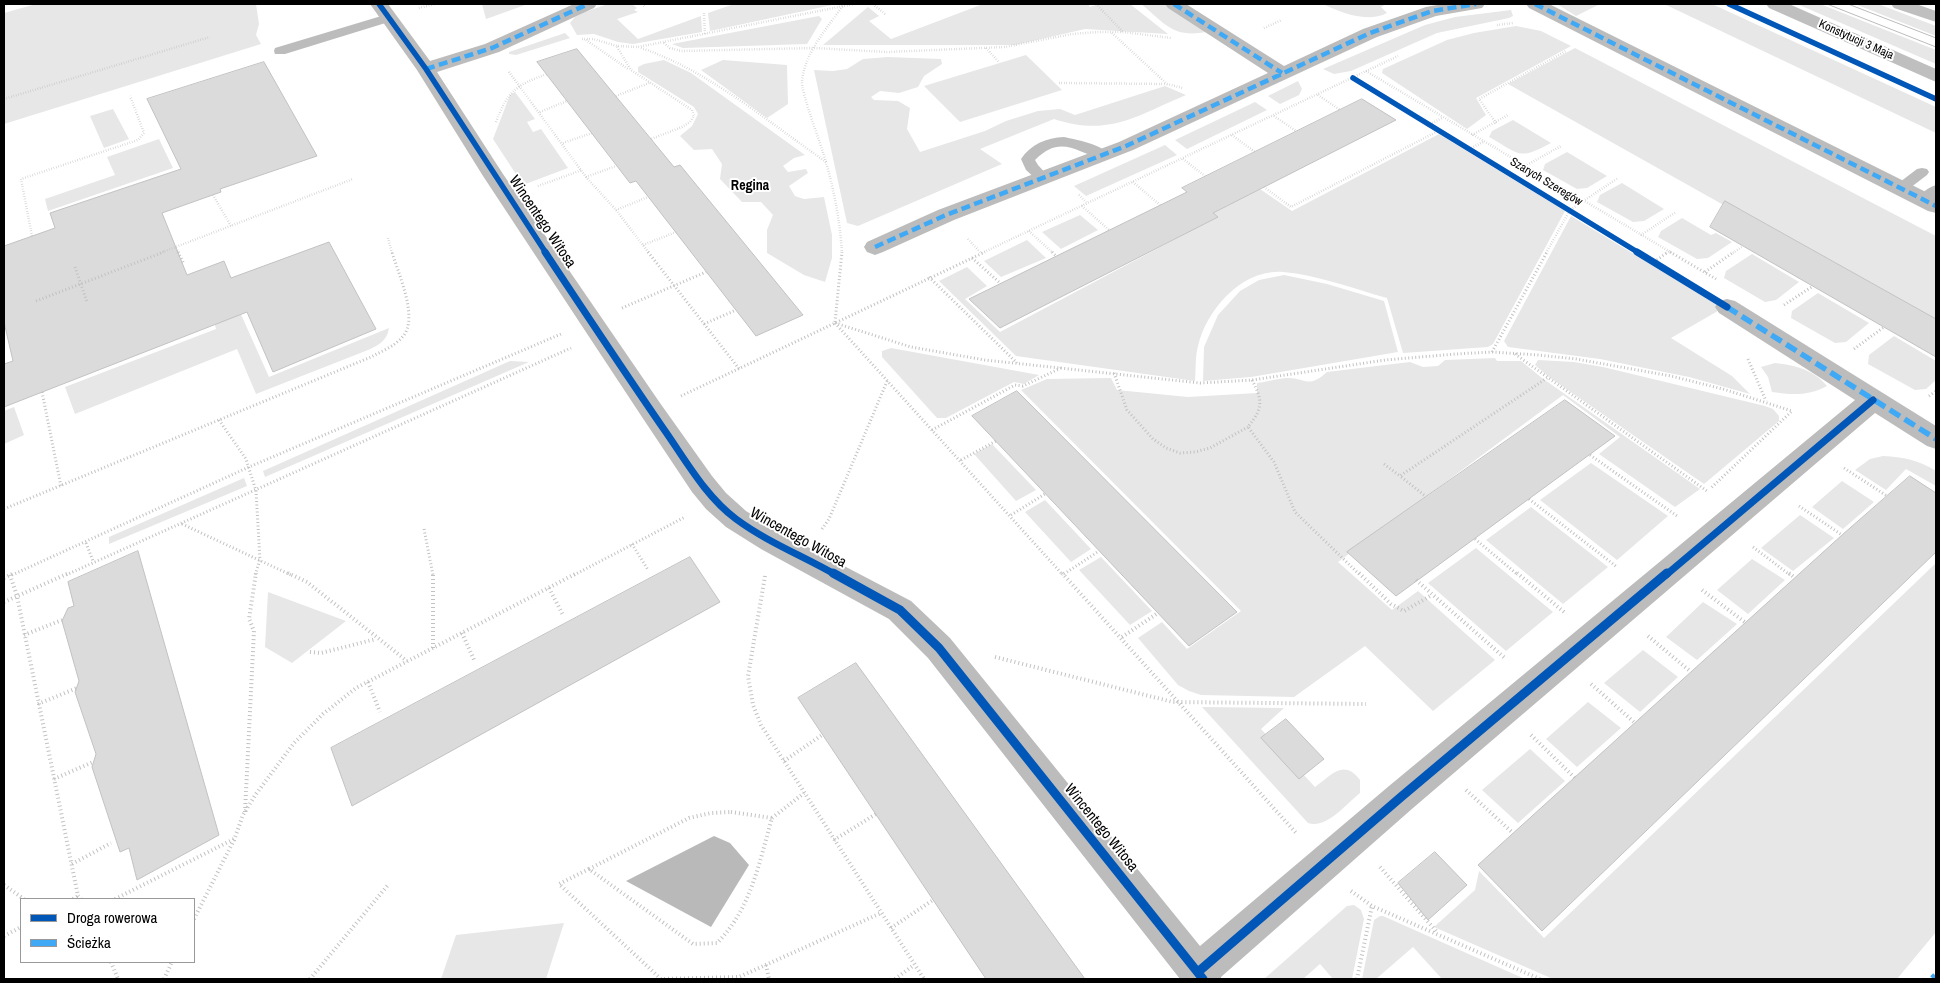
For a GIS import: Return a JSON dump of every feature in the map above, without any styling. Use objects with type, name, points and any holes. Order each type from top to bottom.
[{"type":"street","points":[[426,69],[492,48],[588,4]]},
{"type":"street","points":[[1174,4],[1282,73]]},
{"type":"street","points":[[875,246],[946,215],[1126,146],[1370,33],[1432,11],[1476,4]]},
{"type":"street","points":[[1535,4],[1901,188],[1932,198]]},
{"type":"street","name":"Konstytucji 3 Maja","points":[[1775,4],[1936,76]]},
{"type":"street","points":[[1900,4],[1936,17]]},
{"type":"street","name":"Wincentego Witosa","points":[[383,11],[426,69],[508,197],[651,410],[716,501],[736,520],[771,541],[900,610],[939,648],[1200,976]]},
{"type":"street","points":[[1727,307],[1936,439]]},
{"type":"street","points":[[1200,976],[1401,797],[1873,400]]},
{"type":"lane","points":[[280,51],[383,11]]},
{"type":"lane","points":[[1042,177],[1031,167],[1028,159],[1033,153],[1046,145],[1056,142],[1077,142],[1103,155]]},
{"type":"lane","points":[[1901,188],[1922,172]]},
{"type":"path","points":[[418,9],[435,4]]},
{"type":"path","points":[[642,4],[645,7]]},
{"type":"path","points":[[844,4],[814,48],[806,64],[802,82],[826,162],[840,226],[842,260],[835,323],[1180,701],[1324,865],[1348,888],[1372,906],[1540,979]]},
{"type":"path","points":[[576,40],[584,39],[616,46],[638,47],[705,36],[854,4]]},
{"type":"path","points":[[873,4],[885,14]]},
{"type":"path","points":[[1096,4],[1124,32]]},
{"type":"path","points":[[704,14],[705,36]]},
{"type":"path","points":[[1488,26],[1517,22]]},
{"type":"path","points":[[1112,32],[1167,84]]},
{"type":"path","points":[[664,43],[670,48],[681,51],[814,48],[887,52],[1006,48],[1072,34],[1124,32],[1177,39],[1209,38],[1223,35]]},
{"type":"path","points":[[4,98],[210,37]]},
{"type":"path","points":[[584,39],[692,110],[694,116],[690,122],[651,139]]},
{"type":"path","points":[[616,46],[631,70]]},
{"type":"path","points":[[638,47],[667,57],[696,72],[826,162]]},
{"type":"path","points":[[985,48],[1000,62]]},
{"type":"path","points":[[1496,123],[1479,99],[1567,51]]},
{"type":"path","points":[[651,410],[740,370],[929,277],[1404,53]]},
{"type":"path","points":[[508,70],[586,177],[644,245],[740,370]]},
{"type":"path","points":[[1366,71],[1442,118],[1719,281]]},
{"type":"path","points":[[483,158],[504,99],[518,84],[546,74]]},
{"type":"path","points":[[1353,78],[1361,83]]},
{"type":"path","points":[[616,96],[650,82]]},
{"type":"path","points":[[1059,83],[1167,84],[1227,99]]},
{"type":"path","points":[[1318,95],[1340,110]]},
{"type":"path","points":[[32,236],[21,179],[138,140],[144,133],[130,96]]},
{"type":"path","points":[[540,112],[567,101]]},
{"type":"path","points":[[1472,135],[1508,115]]},
{"type":"path","points":[[1273,116],[1296,131]]},
{"type":"path","points":[[1430,124],[1442,118]]},
{"type":"path","points":[[1422,120],[1447,134]]},
{"type":"path","points":[[1264,187],[1291,207],[1440,130]]},
{"type":"path","points":[[563,144],[592,133]]},
{"type":"path","points":[[1232,135],[1255,152]]},
{"type":"path","points":[[1465,146],[1483,142]]},
{"type":"path","points":[[1465,146],[1478,154]]},
{"type":"path","points":[[1525,166],[1561,146]]},
{"type":"path","points":[[1182,158],[1206,176]]},
{"type":"path","points":[[586,177],[616,166]]},
{"type":"path","points":[[508,197],[582,170]]},
{"type":"path","points":[[1492,352],[1570,210],[1618,178]]},
{"type":"path","points":[[36,301],[354,179]]},
{"type":"path","points":[[1133,182],[1160,205]]},
{"type":"path","points":[[213,195],[231,226]]},
{"type":"path","points":[[616,210],[648,197]]},
{"type":"path","points":[[1082,206],[1110,230]]},
{"type":"path","points":[[1641,236],[1676,212]]},
{"type":"path","points":[[1029,231],[1056,256]]},
{"type":"path","points":[[644,245],[676,232]]},
{"type":"path","points":[[4,510],[371,357],[401,339],[408,331],[410,313],[388,238]]},
{"type":"path","points":[[1704,272],[1743,246]]},
{"type":"path","points":[[176,248],[184,264]]},
{"type":"path","points":[[1654,262],[1669,251]]},
{"type":"path","points":[[1646,257],[1662,267]]},
{"type":"path","points":[[972,258],[1000,283]]},
{"type":"path","points":[[75,267],[86,302]]},
{"type":"path","points":[[4,602],[93,561],[256,491],[597,328],[674,284],[706,272]]},
{"type":"path","points":[[929,277],[1017,364]]},
{"type":"path","points":[[1781,307],[1812,286]]},
{"type":"path","points":[[704,324],[736,310]]},
{"type":"path","points":[[835,323],[911,347],[985,360],[1200,383],[1252,380],[1385,360],[1492,352],[1576,359],[1671,376],[1723,389],[1792,411]]},
{"type":"path","points":[[1853,350],[1884,327]]},
{"type":"path","points":[[4,578],[86,543],[249,467],[597,328]]},
{"type":"path","points":[[1515,354],[1707,491]]},
{"type":"path","points":[[932,430],[1015,385],[1022,386],[1061,368]]},
{"type":"path","points":[[1114,373],[1127,410],[1153,439],[1166,448],[1180,452],[1194,452],[1210,448],[1248,427],[1261,409],[1262,399],[1252,380]]},
{"type":"path","points":[[1400,476],[1547,378]]},
{"type":"path","points":[[802,556],[829,519],[888,379]]},
{"type":"path","points":[[42,392],[60,486]]},
{"type":"path","points":[[219,420],[246,459],[256,491],[260,560],[256,571],[249,619],[254,631],[245,813]]},
{"type":"path","points":[[1248,427],[1274,462],[1295,512],[1391,604],[1404,611],[1432,595]]},
{"type":"path","points":[[961,460],[996,441]]},
{"type":"path","points":[[1590,455],[1676,516]]},
{"type":"path","points":[[1384,464],[1424,495]]},
{"type":"path","points":[[1842,466],[1887,496]]},
{"type":"path","points":[[1010,514],[1044,494]]},
{"type":"path","points":[[1529,499],[1618,567]]},
{"type":"path","points":[[195,917],[245,813],[280,759],[307,727],[330,705],[407,661],[716,501]]},
{"type":"path","points":[[1797,505],[1842,535]]},
{"type":"path","points":[[182,524],[307,582],[407,661]]},
{"type":"path","points":[[424,529],[434,578],[433,648]]},
{"type":"path","points":[[1475,539],[1564,612]]},
{"type":"path","points":[[771,541],[748,676],[753,705],[761,725],[924,979]]},
{"type":"path","points":[[86,543],[93,561]]},
{"type":"path","points":[[632,544],[648,570]]},
{"type":"path","points":[[1749,545],[1795,578]]},
{"type":"path","points":[[1064,574],[1099,551]]},
{"type":"path","points":[[10,575],[17,596],[79,898]]},
{"type":"path","points":[[1416,580],[1506,660]]},
{"type":"path","points":[[549,588],[563,615]]},
{"type":"path","points":[[1700,589],[1746,623]]},
{"type":"path","points":[[1122,637],[1158,613]]},
{"type":"path","points":[[24,635],[62,620]]},
{"type":"path","points":[[462,633],[475,662]]},
{"type":"path","points":[[1647,635],[1691,672]]},
{"type":"path","points":[[310,652],[321,653],[377,639]]},
{"type":"path","points":[[990,655],[1173,702],[1366,704]]},
{"type":"path","points":[[368,682],[380,712]]},
{"type":"path","points":[[1591,684],[1635,723]]},
{"type":"path","points":[[38,704],[77,688]]},
{"type":"path","points":[[784,761],[822,735]]},
{"type":"path","points":[[1531,735],[1575,778]]},
{"type":"path","points":[[54,779],[93,762]]},
{"type":"path","points":[[1464,788],[1514,833]]},
{"type":"path","points":[[589,869],[693,944],[717,943],[728,934],[750,894],[772,818],[804,793]]},
{"type":"path","points":[[772,818],[739,811],[706,814],[689,818],[559,884],[661,979],[739,978],[881,913]]},
{"type":"path","points":[[834,840],[876,814]]},
{"type":"path","points":[[117,898],[234,838]]},
{"type":"path","points":[[72,864],[112,843]]},
{"type":"path","points":[[1376,863],[1439,935]]},
{"type":"path","points":[[4,885],[23,898]]},
{"type":"path","points":[[310,979],[388,885]]},
{"type":"path","points":[[891,928],[933,900]]},
{"type":"path","points":[[1357,979],[1372,906]]},
{"type":"path","points":[[4,936],[20,928]]},
{"type":"path","points":[[111,963],[118,979]]},
{"type":"path","points":[[164,979],[172,963]]},
{"type":"path","points":[[766,965],[769,979]]},
{"type":"path","points":[[895,979],[914,965]]},
{"type":"shaded area","points":[[36,4],[256,4],[259,24],[256,35],[261,44],[4,124],[4,13]]},
{"type":"shaded area","points":[[482,4],[528,4],[486,19]]},
{"type":"shaded area","points":[[608,4],[632,4],[637,8],[634,10],[638,12],[617,19],[638,39],[701,16],[702,32],[633,44],[618,42],[594,34],[577,35],[570,23],[575,17]]},
{"type":"shaded area","points":[[734,4],[837,4],[710,31],[708,13]]},
{"type":"shaded area","points":[[983,4],[1088,4],[1090,7],[1099,4],[1130,4],[1168,34],[1085,29],[1015,45],[823,45],[868,7],[879,16],[869,21],[891,39]]},
{"type":"shaded area","points":[[1141,4],[1164,4],[1207,32],[1185,33],[1177,31],[1170,28]]},
{"type":"shaded area","points":[[1323,4],[1386,4],[1381,7],[1387,13],[1371,17],[1355,16]]},
{"type":"shaded area","points":[[1557,4],[1600,4],[1576,16]]},
{"type":"shaded area","points":[[1664,4],[1712,4],[1936,107],[1936,133]]},
{"type":"shaded area","points":[[1797,4],[1820,4],[1936,50],[1936,64]]},
{"type":"shaded area","points":[[1855,4],[1878,4],[1936,26],[1936,36]]},
{"type":"shaded area","points":[[1511,10],[1513,16],[1509,18],[1437,33],[1351,71],[1334,74],[1323,69],[1425,25],[1455,17]]},
{"type":"shaded area","points":[[819,16],[822,19],[807,44],[683,48],[672,44]]},
{"type":"shaded area","points":[[1516,26],[1541,31],[1571,46],[1476,98],[1486,115],[1467,129],[1382,73],[1383,69],[1447,40]]},
{"type":"shaded area","points":[[565,33],[570,38],[516,55],[509,54],[509,52]]},
{"type":"shaded area","points":[[1575,48],[1936,236],[1936,319],[1740,209],[1736,212],[1508,84]]},
{"type":"shaded area","points":[[1026,55],[1062,90],[960,122],[924,86]]},
{"type":"shaded area","points":[[888,57],[941,59],[942,64],[924,76],[918,87],[899,93],[880,91],[871,97],[874,100],[898,101],[910,108],[907,129],[920,152],[1038,111],[1060,109],[1075,115],[1165,86],[1186,95],[1137,117],[1107,125],[1073,124],[1054,119],[980,149],[1002,164],[858,226],[847,223],[814,70],[833,71],[847,69],[863,59]]},
{"type":"shaded area","points":[[664,60],[691,73],[805,155],[794,158],[783,166],[788,172],[806,169],[808,173],[789,186],[795,196],[804,199],[824,197],[832,235],[832,258],[825,282],[804,275],[767,253],[767,230],[773,215],[761,202],[742,202],[720,179],[722,164],[712,149],[694,150],[680,136],[692,126],[698,114],[694,107],[638,72],[638,67],[644,64]]},
{"type":"shaded area","points":[[723,60],[787,65],[788,104],[767,118],[701,70]]},
{"type":"shaded area","points":[[1298,81],[1302,89],[1299,95],[1280,104],[1268,96]]},
{"type":"shaded area","points":[[515,92],[535,119],[527,122],[533,132],[541,129],[568,168],[523,185],[493,139],[510,95]]},
{"type":"shaded area","points":[[1255,102],[1267,110],[1187,149],[1175,140]]},
{"type":"shaded area","points":[[113,109],[129,139],[104,148],[90,116]]},
{"type":"shaded area","points":[[1513,120],[1551,143],[1532,152],[1519,153],[1489,137],[1492,131]]},
{"type":"shaded area","points":[[1439,134],[1565,211],[1493,344],[1488,347],[1403,353],[1387,298],[1309,276],[1283,272],[1268,273],[1240,284],[1228,294],[1209,318],[1198,346],[1195,381],[1016,356],[939,281],[967,267],[987,286],[965,299],[1000,332],[1217,217],[1213,213],[1260,189],[1292,211]]},
{"type":"shaded area","points":[[159,139],[173,168],[48,211],[45,199],[115,175],[107,157]]},
{"type":"shaded area","points":[[1165,145],[1177,155],[1086,196],[1074,186]]},
{"type":"shaded area","points":[[1567,152],[1607,176],[1587,188],[1577,189],[1543,170],[1545,164]]},
{"type":"shaded area","points":[[1622,183],[1664,209],[1644,221],[1633,222],[1597,202],[1600,195]]},
{"type":"shaded area","points":[[1080,215],[1098,230],[1061,249],[1042,232]]},
{"type":"shaded area","points":[[1571,216],[1723,308],[1671,338],[1732,376],[1750,394],[1689,377],[1600,359],[1508,347],[1504,341]]},
{"type":"shaded area","points":[[1682,218],[1711,235],[1716,233],[1732,242],[1708,258],[1697,259],[1658,237],[1661,231]]},
{"type":"shaded area","points":[[1027,240],[1046,258],[1001,277],[984,261]]},
{"type":"shaded area","points":[[1752,254],[1799,282],[1776,300],[1765,302],[1724,278],[1726,271]]},
{"type":"shaded area","points":[[1284,275],[1327,284],[1384,301],[1398,352],[1251,377],[1203,381],[1204,347],[1218,315],[1240,291],[1259,280]]},
{"type":"shaded area","points":[[1818,293],[1869,323],[1846,342],[1835,343],[1791,318],[1792,311]]},
{"type":"shaded area","points":[[235,301],[269,377],[389,328],[384,339],[372,348],[256,394],[237,349],[75,414],[65,387],[216,329],[211,310]]},
{"type":"shaded area","points":[[1894,336],[1936,361],[1936,380],[1926,389],[1915,390],[1868,364],[1869,355]]},
{"type":"shaded area","points":[[891,348],[1039,375],[1024,384],[1014,382],[946,418],[937,418],[882,357],[882,351]]},
{"type":"shaded area","points":[[1495,358],[1497,361],[1521,361],[1542,378],[1700,489],[1675,507],[1599,454],[1620,437],[1563,395],[1338,562],[1392,610],[1418,591],[1495,660],[1433,711],[1365,646],[1294,697],[1201,695],[1178,685],[1138,638],[1162,622],[1187,649],[1241,611],[1021,390],[1047,379],[1111,378],[1117,390],[1188,397],[1257,393],[1257,383],[1282,378],[1293,378],[1311,382],[1327,372],[1410,362],[1423,367],[1438,366],[1445,360]]},
{"type":"shaded area","points":[[1538,360],[1574,362],[1603,367],[1765,406],[1773,409],[1779,416],[1779,421],[1704,484],[1549,377],[1535,365]]},
{"type":"shaded area","points":[[510,361],[529,362],[265,477],[263,471]]},
{"type":"shaded area","points":[[1775,363],[1804,369],[1816,376],[1827,386],[1814,392],[1800,394],[1772,392],[1768,377],[1761,367]]},
{"type":"shaded area","points":[[14,407],[24,435],[4,444],[4,411]]},
{"type":"shaded area","points":[[992,444],[1036,490],[1016,501],[974,454]]},
{"type":"shaded area","points":[[1883,456],[1911,460],[1930,467],[1936,471],[1936,486],[1906,469],[1886,490],[1855,470],[1870,459]]},
{"type":"shaded area","points":[[1591,463],[1668,516],[1617,560],[1540,500]]},
{"type":"shaded area","points":[[244,478],[247,486],[109,544],[109,537]]},
{"type":"shaded area","points":[[1842,481],[1874,502],[1843,529],[1812,507]]},
{"type":"shaded area","points":[[1045,500],[1091,549],[1071,562],[1025,512]]},
{"type":"shaded area","points":[[1531,507],[1608,567],[1563,604],[1486,540]]},
{"type":"shaded area","points":[[1800,515],[1834,538],[1793,571],[1761,548]]},
{"type":"shaded area","points":[[1476,548],[1553,612],[1506,651],[1428,583]]},
{"type":"shaded area","points":[[1101,557],[1152,611],[1130,625],[1079,570]]},
{"type":"shaded area","points":[[1752,559],[1785,580],[1748,614],[1717,590]]},
{"type":"shaded area","points":[[1936,563],[1936,932],[1897,979],[1553,979],[1434,927],[1475,890],[1479,871],[1544,938]]},
{"type":"shaded area","points":[[268,592],[346,621],[292,663],[265,647]]},
{"type":"shaded area","points":[[1703,602],[1737,624],[1697,660],[1666,637]]},
{"type":"shaded area","points":[[1643,650],[1678,677],[1640,712],[1604,683]]},
{"type":"shaded area","points":[[1588,702],[1621,728],[1577,767],[1546,739]]},
{"type":"shaded area","points":[[1202,707],[1284,708],[1261,729],[1315,787],[1337,771],[1348,770],[1360,780],[1360,793],[1329,819],[1315,824],[1308,823]]},
{"type":"shaded area","points":[[1530,749],[1565,781],[1518,823],[1482,790]]},
{"type":"shaded area","points":[[714,836],[730,843],[749,865],[711,927],[626,881]]},
{"type":"shaded area","points":[[1354,905],[1361,910],[1364,919],[1352,979],[1333,979],[1320,964],[1303,979],[1264,979],[1347,906]]},
{"type":"shaded area","points":[[1380,916],[1525,979],[1442,979],[1413,947],[1376,979],[1362,979],[1374,920]]},
{"type":"shaded area","points":[[564,923],[546,979],[441,979],[456,935]]},
{"type":"building","points":[[577,49],[674,167],[680,165],[803,315],[756,336],[636,181],[630,183],[537,62]]},
{"type":"building","points":[[264,62],[317,156],[220,189],[221,192],[162,213],[187,275],[224,261],[231,278],[329,242],[376,329],[273,372],[247,312],[4,407],[4,364],[13,361],[4,322],[4,246],[55,228],[50,213],[181,169],[147,99]]},
{"type":"building","points":[[1362,99],[1396,120],[1213,213],[1218,217],[1000,328],[969,299],[1187,192],[1182,188]]},
{"type":"building","points":[[1725,201],[1936,319],[1936,357],[1710,227]]},
{"type":"building","points":[[1017,391],[1237,612],[1189,646],[972,416]]},
{"type":"building","points":[[1565,400],[1615,436],[1396,596],[1347,552]]},
{"type":"building","points":[[1910,476],[1936,493],[1936,552],[1542,931],[1478,865],[1842,535]]},
{"type":"building","points":[[138,551],[219,835],[137,880],[129,848],[120,852],[92,767],[96,754],[75,692],[79,681],[62,621],[68,608],[74,606],[68,582]]},
{"type":"building","points":[[690,557],[720,602],[352,806],[331,748]]},
{"type":"building","points":[[856,663],[1085,979],[986,979],[798,698]]},
{"type":"building","points":[[1286,719],[1324,759],[1299,779],[1261,738]]},
{"type":"building","points":[[1435,852],[1467,885],[1428,920],[1398,883]]},
{"type":"tram line","points":[[1827,4],[1936,47]]},
{"type":"tram line","points":[[1848,4],[1936,38]]},
{"type":"marked path","points":[[426,69],[492,48],[588,4]]},
{"type":"marked path","points":[[1174,4],[1282,73]]},
{"type":"marked path","points":[[875,247],[946,215],[1126,146],[1370,33],[1432,11],[1476,4]]},
{"type":"marked path","points":[[1535,4],[1936,206]]},
{"type":"marked path","points":[[1727,307],[1936,439]]},
{"type":"marked path","points":[[1933,979],[1936,976]]},
{"type":"cycle path","points":[[379,4],[426,69],[494,176],[651,410],[702,484],[716,501],[736,519],[771,541],[900,610],[939,648],[1203,979]]},
{"type":"cycle path","points":[[1729,4],[1936,99]]},
{"type":"cycle path","name":"Szarych Szeregów","points":[[1353,78],[1727,307]]},
{"type":"cycle path","points":[[1198,972],[1401,797],[1873,400]]},
{"type":"district","name":"Regina","points":[[750,186]]}]
